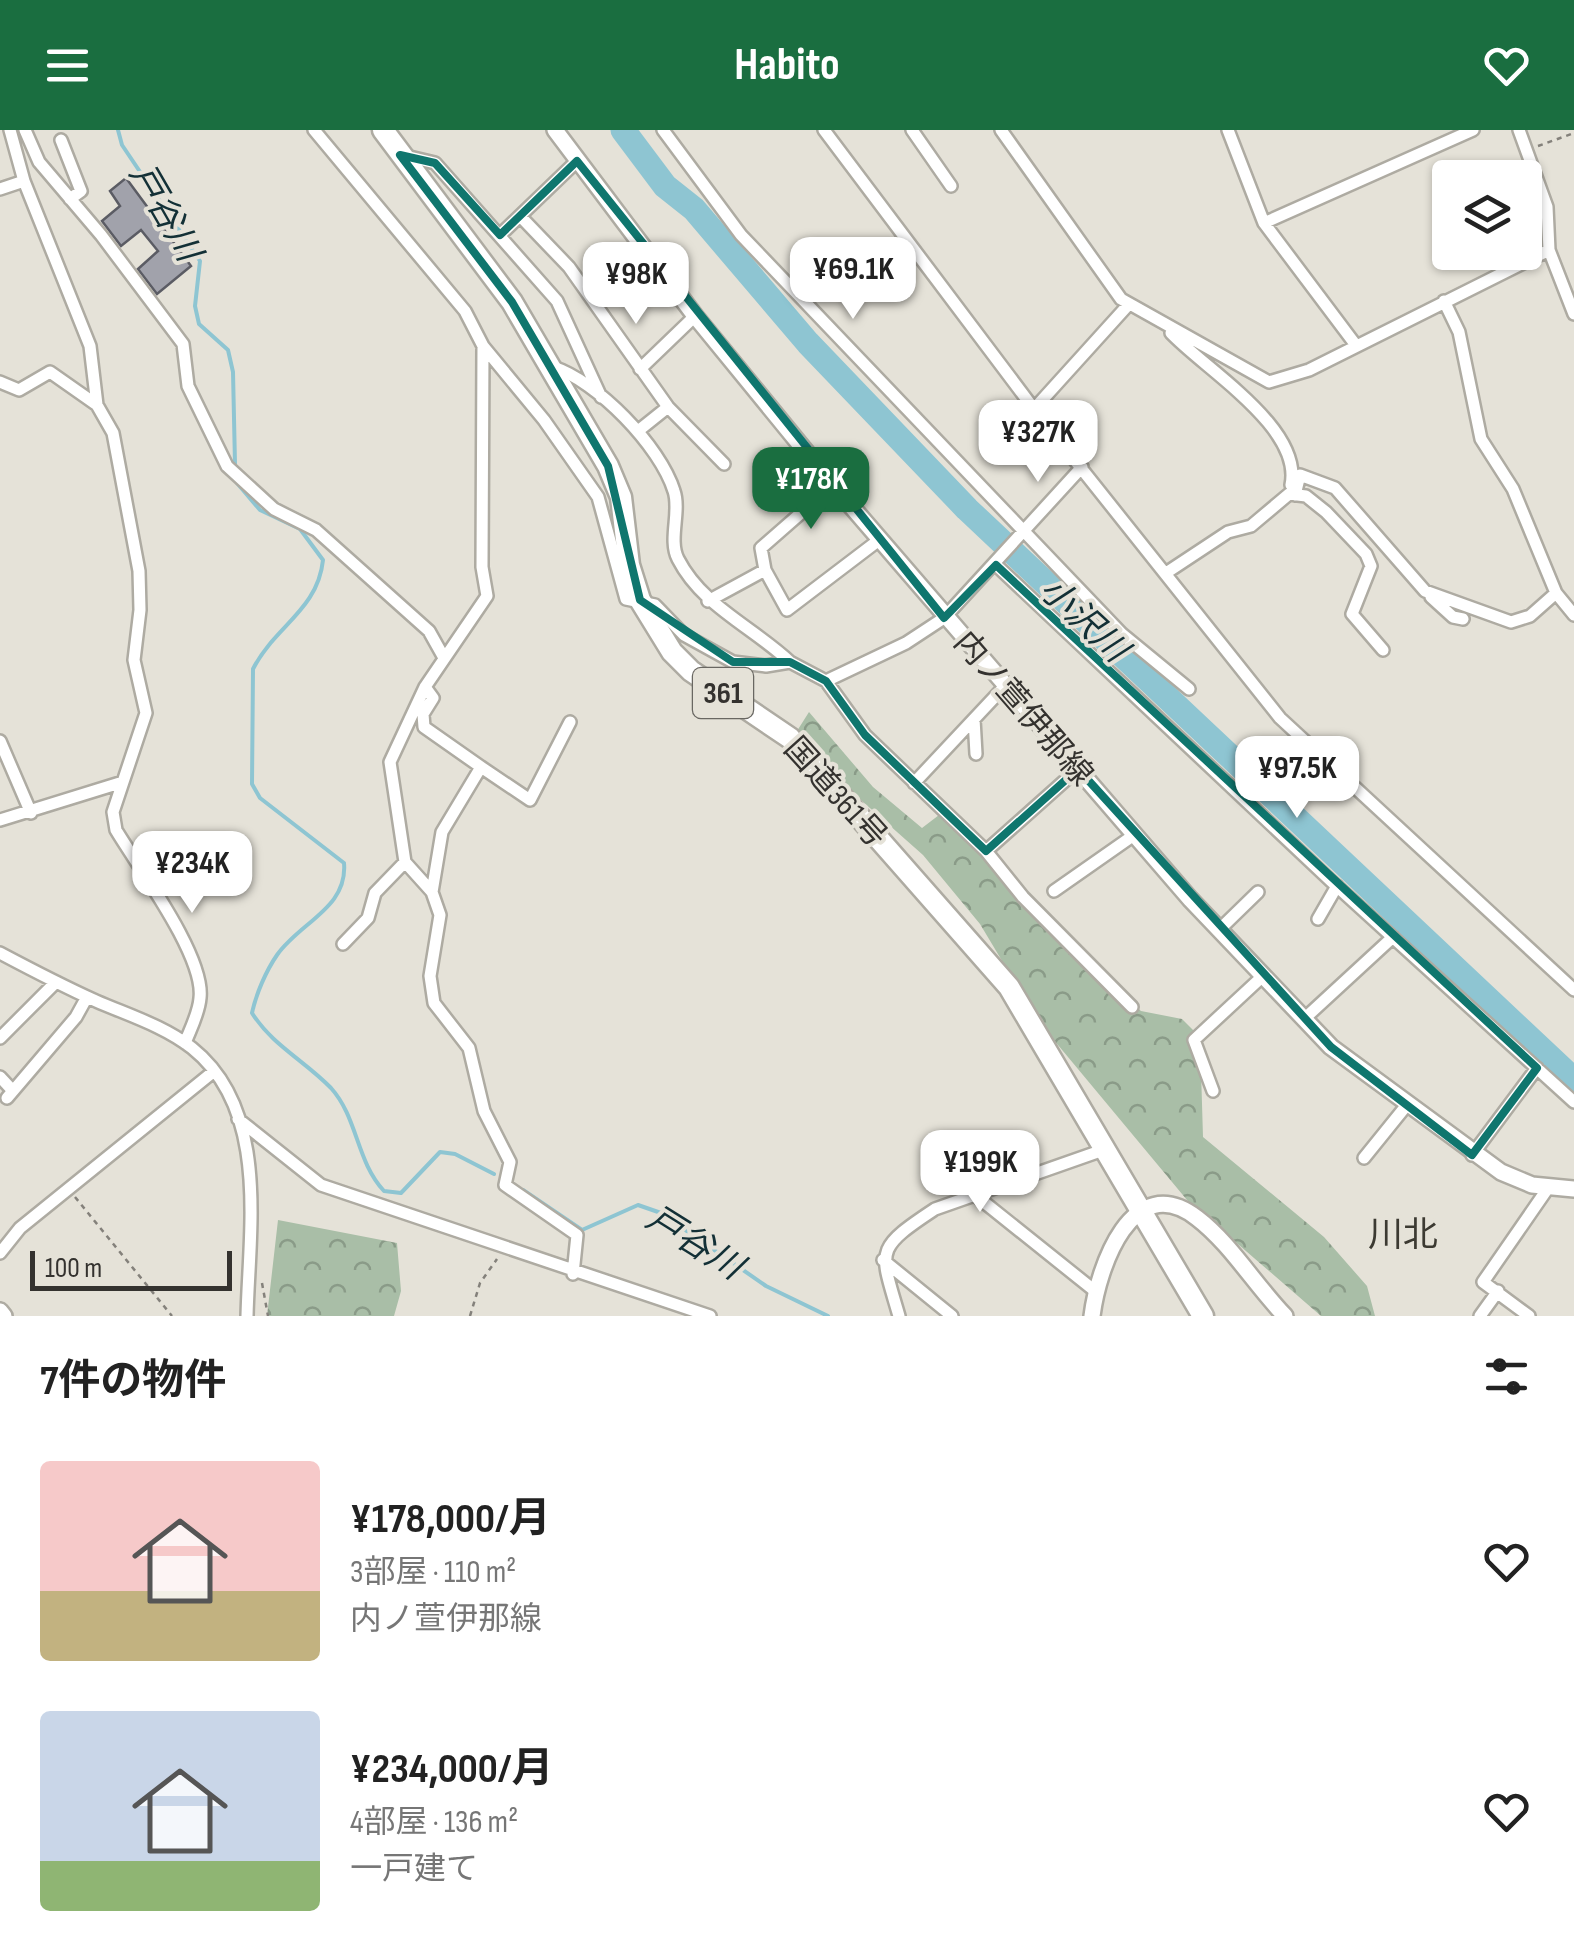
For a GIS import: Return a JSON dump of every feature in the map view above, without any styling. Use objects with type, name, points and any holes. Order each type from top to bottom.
[{"type":"highway","name":"国道361号","points":[[383,130],[512,302],[608,466],[621,497],[630,565],[640,600],[672,652],[691,671],[790,738],[983,955],[1009,988],[1203,1316]]},
{"type":"main road","name":"内ノ萱伊那線","points":[[555,130],[695,316],[944,618],[1134,835],[1330,1047],[1501,1172],[1548,1188],[1574,1190]]},
{"type":"main road","points":[[1092,1316],[1095,1291],[1126,1222],[1142,1208],[1168,1206],[1192,1214],[1285,1316]]},
{"type":"street","points":[[10,130],[24,182],[90,346],[97,406]]},
{"type":"street","points":[[25,130],[39,162],[183,344],[188,386],[227,466],[274,510],[316,530],[429,631],[443,656]]},
{"type":"street","points":[[314,130],[465,311],[482,346],[544,420],[598,498],[626,600],[655,605],[684,635],[733,662],[766,666],[790,662]]},
{"type":"street","points":[[663,130],[741,236],[1122,634],[1189,688]]},
{"type":"street","points":[[824,130],[1034,409],[1280,718],[1574,990]]},
{"type":"street","points":[[912,130],[951,186]]},
{"type":"street","points":[[1001,130],[1112,290],[1166,327],[1270,382],[1286,380],[1549,250]]},
{"type":"street","points":[[1228,130],[1264,223],[1354,344]]},
{"type":"street","points":[[1264,223],[1473,130]]},
{"type":"street","points":[[1519,130],[1547,207],[1549,250],[1574,314]]},
{"type":"street","points":[[62,140],[81,191],[70,199]]},
{"type":"street","points":[[400,154],[434,163],[557,301],[601,397]]},
{"type":"street","points":[[500,236],[577,161]]},
{"type":"street","points":[[0,188],[24,182]]},
{"type":"street","points":[[521,218],[569,267],[668,407],[724,464]]},
{"type":"street","points":[[1444,301],[1460,332],[1481,438],[1514,489],[1556,593],[1574,614]]},
{"type":"street","points":[[1034,409],[1128,304]]},
{"type":"street","points":[[640,369],[695,316]]},
{"type":"street","points":[[1166,327],[1273,427],[1292,469],[1292,495]]},
{"type":"street","points":[[482,346],[482,567],[486,596],[425,686],[390,762],[406,862],[432,892],[440,915],[430,976],[434,1004],[469,1048],[484,1111],[510,1162],[505,1185],[577,1234],[573,1274]]},
{"type":"street","points":[[549,366],[601,397],[638,431],[674,491],[676,557],[708,600],[790,662],[826,681],[865,735],[986,851],[1023,897],[1132,1007]]},
{"type":"street","points":[[0,382],[19,390],[50,372],[97,406],[114,432],[138,571],[140,610],[134,660],[146,713],[113,812],[116,830],[180,937],[198,975],[200,998],[184,1043]]},
{"type":"street","points":[[638,431],[668,407]]},
{"type":"street","points":[[826,681],[906,643],[944,618],[1082,467]]},
{"type":"street","points":[[1166,574],[1228,532],[1252,526],[1292,495],[1300,476],[1335,488],[1424,591],[1453,617],[1462,620]]},
{"type":"street","points":[[833,485],[760,548],[765,570],[788,610],[879,540]]},
{"type":"street","points":[[1292,495],[1306,496],[1366,554],[1371,566],[1352,614],[1383,650]]},
{"type":"street","points":[[997,563],[1337,886],[1574,1102]]},
{"type":"street","points":[[708,600],[765,570]]},
{"type":"street","points":[[1424,591],[1511,622],[1530,616],[1556,593]]},
{"type":"street","points":[[425,686],[432,698],[423,714],[424,727],[530,800],[570,722]]},
{"type":"street","points":[[914,783],[1005,686]]},
{"type":"street","points":[[974,719],[976,754]]},
{"type":"street","points":[[0,741],[31,813]]},
{"type":"street","points":[[432,892],[442,832],[480,767]]},
{"type":"street","points":[[986,851],[1078,769]]},
{"type":"street","points":[[0,820],[122,782]]},
{"type":"street","points":[[1054,891],[1134,835]]},
{"type":"street","points":[[342,944],[368,918],[375,893],[406,862]]},
{"type":"street","points":[[1318,920],[1337,886]]},
{"type":"street","points":[[1220,930],[1258,892]]},
{"type":"street","points":[[1304,1018],[1393,937]]},
{"type":"street","points":[[0,952],[184,1043],[213,1072],[238,1119],[251,1174],[247,1316]]},
{"type":"street","points":[[1213,1091],[1194,1040],[1264,975]]},
{"type":"street","points":[[0,1038],[55,982]]},
{"type":"street","points":[[0,1077],[10,1094],[76,1017],[87,997]]},
{"type":"street","points":[[1472,1154],[1538,1068]]},
{"type":"street","points":[[0,1253],[20,1228],[213,1072]]},
{"type":"street","points":[[1364,1158],[1406,1106]]},
{"type":"street","points":[[238,1119],[320,1185],[573,1274],[710,1316]]},
{"type":"street","points":[[899,1316],[882,1260],[885,1250],[920,1219],[975,1195],[1106,1149]]},
{"type":"street","points":[[1529,1316],[1484,1282],[1548,1188]]},
{"type":"street","points":[[975,1195],[1095,1291]]},
{"type":"street","points":[[882,1260],[952,1316]]},
{"type":"street","points":[[1480,1316],[1498,1291]]},
{"type":"path","points":[[1528,149],[1574,133]]},
{"type":"path","points":[[69,1190],[172,1316]]},
{"type":"path","points":[[470,1316],[480,1283],[504,1250]]},
{"type":"highlighted area","points":[[400,155],[435,163],[500,235],[577,161],[944,618],[996,565],[1537,1068],[1472,1155],[1331,1047],[1078,769],[986,851],[865,735],[826,681],[790,662],[733,662],[640,600],[608,466],[512,302]]},
{"type":"green space","points":[[809,712],[873,787],[922,828],[939,815],[961,825],[1033,917],[1141,1011],[1182,1019],[1200,1037],[1203,1137],[1324,1237],[1367,1286],[1375,1316],[1321,1316],[1187,1200],[1038,1021],[980,924],[923,855],[827,770],[797,731]]},
{"type":"green space","points":[[278,1220],[397,1243],[401,1291],[394,1316],[267,1316]]},
{"type":"building","points":[[126,178],[191,266],[157,294],[138,269],[158,251],[141,230],[121,246],[102,221],[120,206],[110,191]]},
{"type":"waterway","name":"戸谷川","points":[[118,130],[122,145],[200,261],[195,306],[199,324],[228,350],[233,372],[235,464]]},
{"type":"waterway","name":"小沢川","points":[[623,130],[665,186],[694,209],[808,343],[967,509],[1574,1080]]},
{"type":"waterway","name":"戸谷川","points":[[237,483],[260,510],[300,529],[323,560],[313,592],[253,669],[252,784],[260,798],[344,863],[338,892],[321,914],[277,955],[252,1013],[340,1100],[368,1166],[384,1191],[401,1193],[440,1152],[455,1154],[494,1174]]},
{"type":"waterway","name":"戸谷川","points":[[523,1190],[582,1230],[638,1205],[661,1213],[766,1286],[828,1316]]},
{"type":"district","name":"川北","points":[[1403,1234]]}]
